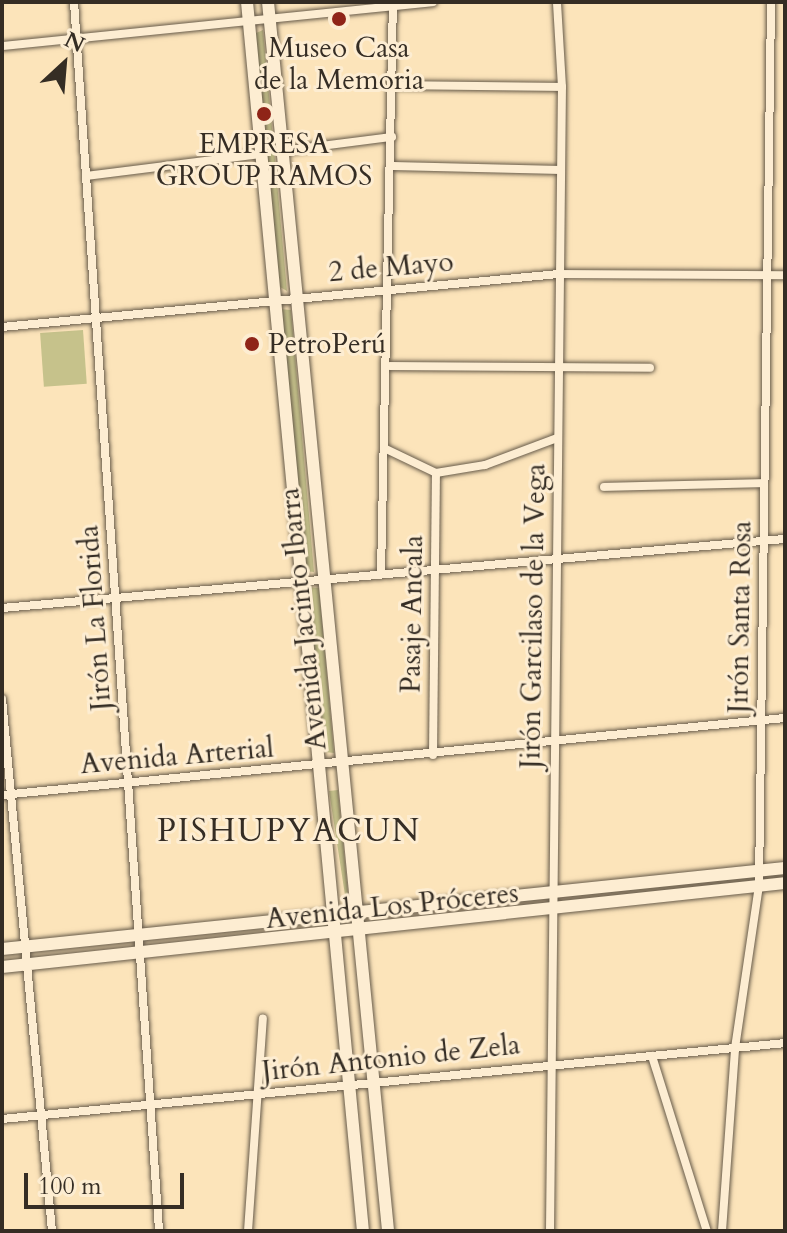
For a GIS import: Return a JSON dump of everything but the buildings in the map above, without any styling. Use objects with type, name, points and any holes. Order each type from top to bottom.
[{"type":"street","name":"Jirón La Florida","points":[[74,2],[129,782],[137,955],[153,1104],[159,1231]]},
{"type":"street","name":"Avenida Jacinto Ibarra","points":[[247,2],[281,391],[337,936],[346,1085],[363,1231]]},
{"type":"street","name":"Avenida Jacinto Ibarra","points":[[268,2],[294,298],[388,1231]]},
{"type":"street","points":[[2,46],[433,2]]},
{"type":"street","name":"Jirón Garcilaso de la Vega","points":[[550,1231],[556,894],[552,745],[562,87],[557,2]]},
{"type":"street","name":"Jirón Santa Rosa","points":[[722,1231],[735,1048],[759,885],[771,2]]},
{"type":"street","points":[[381,573],[393,289],[393,4]]},
{"type":"street","points":[[393,85],[562,87]]},
{"type":"street","points":[[282,151],[392,137]]},
{"type":"street","points":[[86,176],[261,154]]},
{"type":"street","points":[[393,166],[561,170]]},
{"type":"street","name":"2 de Mayo","points":[[2,327],[559,274],[785,275]]},
{"type":"street","points":[[390,366],[650,368]]},
{"type":"street","points":[[281,391],[304,390]]},
{"type":"street","points":[[386,449],[436,473],[485,465],[557,438]]},
{"type":"street","name":"Pasaje Ancala","points":[[433,755],[436,473]]},
{"type":"street","points":[[604,487],[764,483]]},
{"type":"street","points":[[2,608],[300,579],[555,561],[785,539]]},
{"type":"street","points":[[2,699],[7,794],[27,947],[52,1231]]},
{"type":"street","name":"Avenida Arterial","points":[[7,794],[341,761],[552,745],[785,718]]},
{"type":"street","name":"Avenida Los Próceres","points":[[2,949],[335,918],[785,868]]},
{"type":"street","name":"Avenida Los Próceres","points":[[2,967],[337,936],[785,883]]},
{"type":"street","points":[[248,1231],[254,1094],[263,1019]]},
{"type":"street","name":"Jirón Antonio de Zela","points":[[2,1119],[785,1043]]},
{"type":"street","points":[[652,1056],[707,1231]]},
{"type":"shaded area","points":[[263,30],[287,291],[280,287],[254,34]]},
{"type":"shaded area","points":[[280,309],[291,310],[314,572],[305,571]]},
{"type":"shaded area","points":[[83,330],[87,384],[44,387],[40,333]]},
{"type":"shaded area","points":[[308,587],[319,588],[334,753],[325,752]]},
{"type":"shaded area","points":[[338,790],[349,904],[347,908],[329,791]]},
{"type":"place","name":"Museo Casa de la Memoria","points":[[339,19]]},
{"type":"place","name":"EMPRESA GROUP RAMOS","points":[[264,114]]},
{"type":"place","name":"PetroPerú","points":[[252,344]]},
{"type":"district","name":"PISHUPYACUN","points":[[289,831]]}]
